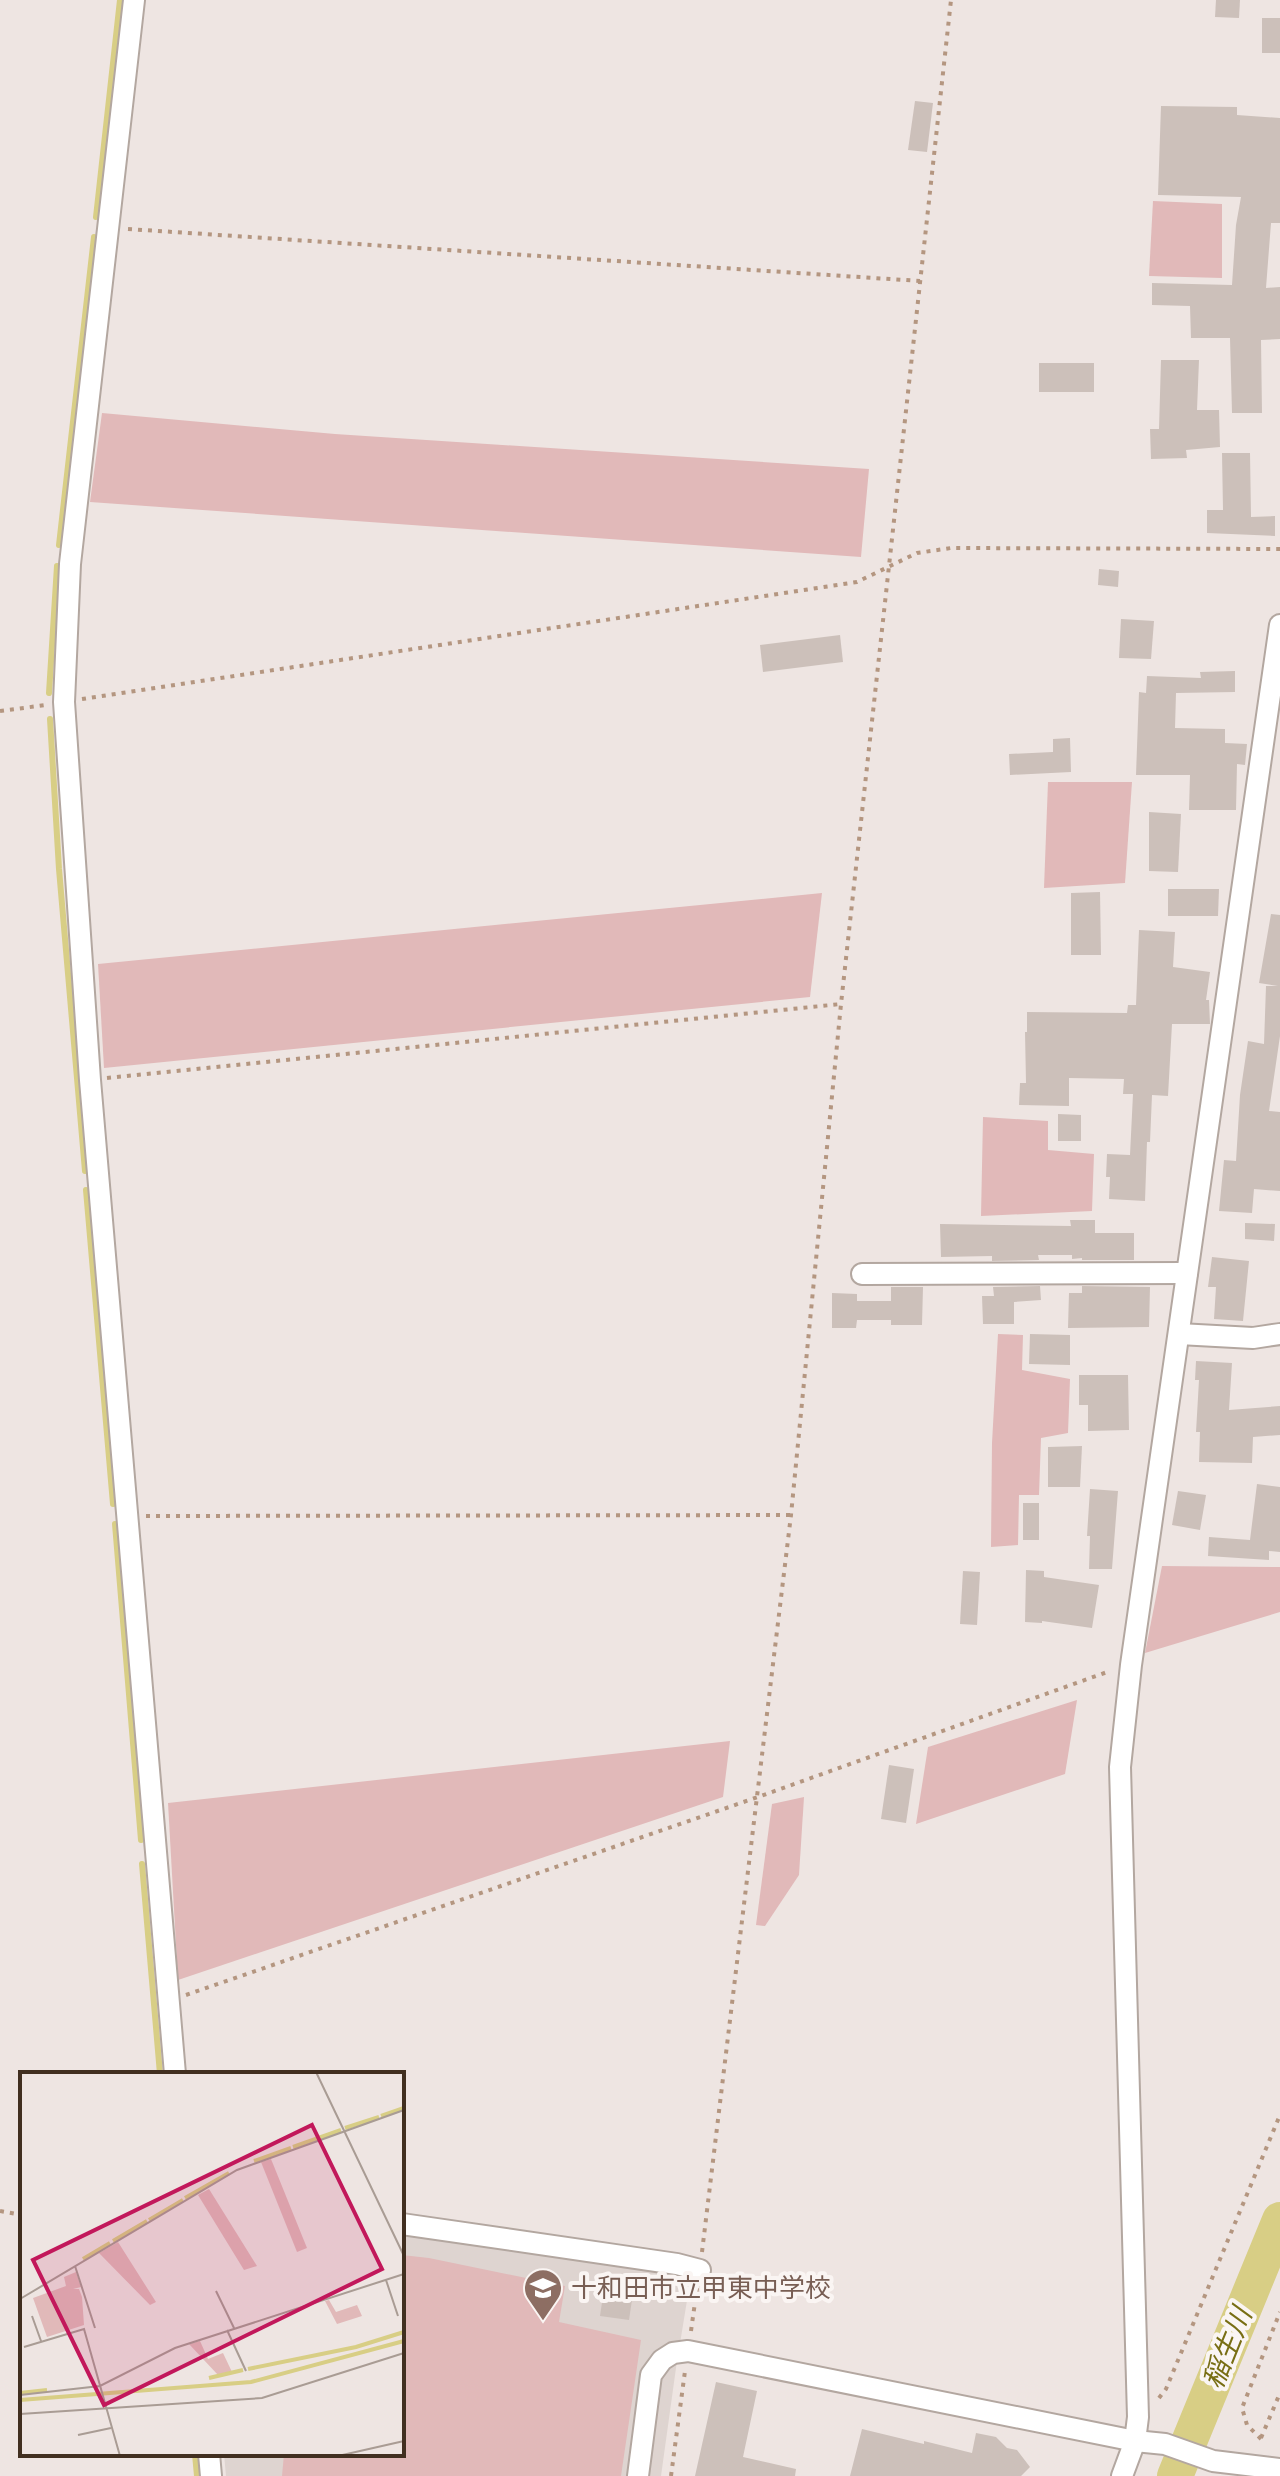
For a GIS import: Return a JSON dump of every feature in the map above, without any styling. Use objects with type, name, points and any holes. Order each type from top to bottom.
[{"type":"street","points":[[134,0],[70,564],[64,702],[90,1080],[175,2072]]},
{"type":"street","points":[[1122,2476],[1135,2441],[1138,2405],[1120,1767],[1131,1665],[1280,625]]},
{"type":"street","points":[[862,1274],[1187,1273]]},
{"type":"street","points":[[1179,1334],[1253,1338],[1280,1334]]},
{"type":"street","points":[[404,2224],[677,2264],[700,2270]]},
{"type":"street","points":[[638,2476],[651,2375],[662,2360],[673,2353],[688,2351],[1135,2441],[1165,2444],[1213,2461],[1280,2469]]},
{"type":"street","points":[[209,2456],[211,2476]]},
{"type":"path","points":[[671,2476],[700,2270],[791,1515],[841,1004],[951,0]]},
{"type":"path","points":[[109,227],[920,281]]},
{"type":"path","points":[[0,711],[857,582],[917,553],[951,548],[1280,549]]},
{"type":"path","points":[[90,1080],[841,1004]]},
{"type":"path","points":[[128,1516],[791,1515]]},
{"type":"path","points":[[168,2001],[1131,1665]]},
{"type":"path","points":[[1138,2405],[1156,2401],[1166,2389],[1280,2115]]},
{"type":"path","points":[[0,2211],[20,2215]]},
{"type":"path","points":[[1261,2439],[1247,2425],[1242,2408],[1280,2312]]},
{"type":"path","points":[[1257,2467],[1261,2439],[1280,2393]]},
{"type":"shaded area","points":[[1153,201],[1222,204],[1222,278],[1149,276]]},
{"type":"shaded area","points":[[102,413],[335,434],[869,469],[861,557],[90,502]]},
{"type":"shaded area","points":[[1048,782],[1132,782],[1125,883],[1044,888]]},
{"type":"shaded area","points":[[822,893],[810,997],[104,1068],[98,964]]},
{"type":"shaded area","points":[[983,1117],[1048,1121],[1048,1150],[1094,1154],[1092,1211],[981,1216]]},
{"type":"shaded area","points":[[998,1334],[1023,1335],[1022,1370],[1070,1379],[1068,1433],[1041,1438],[1039,1495],[1019,1495],[1018,1545],[991,1547],[992,1443]]},
{"type":"shaded area","points":[[1162,1566],[1280,1567],[1280,1612],[1145,1653]]},
{"type":"shaded area","points":[[1077,1700],[1065,1774],[916,1824],[928,1747]]},
{"type":"shaded area","points":[[730,1741],[723,1797],[178,1980],[168,1803]]},
{"type":"shaded area","points":[[804,1797],[799,1875],[765,1926],[756,1925],[772,1804]]},
{"type":"shaded area","name":"十和田市立甲東中学校","points":[[404,2232],[691,2276],[661,2476],[226,2476],[224,2456],[404,2456]]},
{"type":"shaded area","name":"十和田市立甲東中学校","points":[[404,2255],[565,2286],[559,2322],[641,2340],[621,2476],[282,2476],[284,2456],[404,2456]]},
{"type":"building","points":[[1216,0],[1240,0],[1239,18],[1215,17]]},
{"type":"building","points":[[1262,18],[1280,18],[1280,53],[1262,53]]},
{"type":"building","points":[[915,101],[933,103],[927,152],[908,150]]},
{"type":"building","points":[[1161,106],[1237,107],[1237,115],[1280,118],[1280,223],[1271,223],[1266,288],[1280,287],[1280,339],[1261,340],[1262,413],[1232,413],[1230,338],[1191,338],[1190,306],[1152,305],[1152,283],[1232,285],[1241,197],[1158,195]]},
{"type":"building","points":[[1161,360],[1199,360],[1197,410],[1219,410],[1220,447],[1186,450],[1187,458],[1151,459],[1150,429],[1159,429]]},
{"type":"building","points":[[1039,363],[1094,363],[1094,392],[1039,392]]},
{"type":"building","points":[[1222,453],[1250,453],[1251,517],[1275,516],[1275,536],[1207,533],[1207,510],[1223,510]]},
{"type":"building","points":[[1099,569],[1119,571],[1118,587],[1098,585]]},
{"type":"building","points":[[1121,619],[1154,621],[1151,659],[1119,658]]},
{"type":"building","points":[[840,635],[843,662],[763,672],[760,645]]},
{"type":"building","points":[[1235,671],[1235,692],[1176,693],[1175,728],[1225,729],[1225,743],[1247,744],[1245,765],[1237,764],[1236,810],[1189,810],[1190,775],[1136,775],[1139,692],[1146,693],[1147,676],[1201,678],[1200,672]]},
{"type":"building","points":[[1070,738],[1071,772],[1010,775],[1009,754],[1053,752],[1053,739]]},
{"type":"building","points":[[1149,812],[1181,814],[1178,872],[1149,871]]},
{"type":"building","points":[[1168,889],[1219,889],[1218,916],[1168,916]]},
{"type":"building","points":[[1100,892],[1101,955],[1071,955],[1071,893]]},
{"type":"building","points":[[1271,914],[1280,915],[1280,1036],[1269,1111],[1280,1112],[1280,1191],[1254,1189],[1252,1213],[1219,1211],[1224,1160],[1236,1161],[1240,1095],[1248,1041],[1264,1044],[1266,986],[1278,986],[1259,983]]},
{"type":"building","points":[[1139,930],[1175,932],[1173,967],[1210,972],[1206,1000],[1209,1000],[1210,1024],[1172,1024],[1168,1096],[1152,1095],[1145,1201],[1109,1199],[1107,1154],[1130,1155],[1133,1094],[1123,1094],[1124,1079],[1069,1078],[1069,1106],[1019,1105],[1020,1083],[1026,1083],[1027,1012],[1127,1013],[1128,1005],[1136,1005]]},
{"type":"building","points":[[1058,1114],[1081,1115],[1081,1141],[1058,1141]]},
{"type":"building","points":[[1070,1220],[1095,1220],[1095,1233],[1134,1233],[1134,1260],[1082,1260],[1072,1259],[1072,1255],[1038,1255],[1039,1260],[992,1261],[992,1256],[941,1257],[940,1224],[1071,1226]]},
{"type":"building","points":[[1245,1223],[1275,1224],[1274,1241],[1245,1239]]},
{"type":"building","points":[[1212,1257],[1249,1261],[1243,1321],[1214,1319],[1216,1287],[1208,1287]]},
{"type":"building","points":[[1040,1286],[1041,1300],[1014,1302],[1014,1324],[983,1324],[982,1296],[994,1296],[993,1287]]},
{"type":"building","points":[[1082,1286],[1150,1287],[1149,1327],[1068,1328],[1069,1293],[1082,1293]]},
{"type":"building","points":[[891,1287],[923,1287],[922,1325],[891,1325],[891,1320],[857,1320],[856,1328],[832,1328],[832,1293],[857,1294],[857,1301],[891,1301]]},
{"type":"building","points":[[1030,1334],[1070,1335],[1070,1365],[1029,1364]]},
{"type":"building","points":[[1196,1361],[1232,1363],[1229,1410],[1280,1406],[1280,1435],[1253,1437],[1252,1463],[1199,1462],[1200,1432],[1196,1432],[1199,1380],[1195,1380]]},
{"type":"building","points":[[1079,1375],[1128,1375],[1129,1430],[1088,1431],[1088,1405],[1079,1405]]},
{"type":"building","points":[[1082,1446],[1080,1487],[1048,1487],[1048,1447]]},
{"type":"building","points":[[1257,1484],[1280,1487],[1280,1552],[1269,1551],[1269,1560],[1208,1556],[1209,1537],[1250,1540]]},
{"type":"building","points":[[1090,1489],[1118,1491],[1112,1569],[1089,1569],[1090,1536],[1087,1536]]},
{"type":"building","points":[[1178,1491],[1206,1495],[1200,1530],[1172,1525]]},
{"type":"building","points":[[1023,1503],[1039,1503],[1039,1540],[1023,1540]]},
{"type":"building","points":[[1026,1570],[1044,1571],[1044,1577],[1099,1585],[1092,1628],[1042,1621],[1025,1622]]},
{"type":"building","points":[[963,1571],[980,1572],[977,1625],[960,1624]]},
{"type":"building","points":[[889,1765],[914,1769],[906,1823],[881,1819]]},
{"type":"building","points":[[604,2289],[633,2293],[629,2320],[600,2316]]},
{"type":"building","points":[[716,2382],[757,2391],[743,2457],[796,2469],[795,2476],[695,2476]]},
{"type":"building","points":[[862,2429],[972,2453],[976,2433],[996,2437],[1007,2448],[1017,2450],[1030,2467],[1021,2476],[850,2476]]},
{"type":"waterway","points":[[96,217],[120,0]]},
{"type":"waterway","points":[[59,545],[94,237]]},
{"type":"waterway","points":[[49,693],[57,566]]},
{"type":"waterway","points":[[50,719],[59,869],[85,1171]]},
{"type":"waterway","points":[[86,1190],[113,1504]]},
{"type":"waterway","points":[[115,1524],[141,1840]]},
{"type":"waterway","points":[[142,1864],[160,2072]]},
{"type":"waterway","name":"稲生川","points":[[1175,2476],[1280,2220]]},
{"type":"waterway","points":[[195,2456],[197,2476]]},
{"type":"place","name":"十和田市立甲東中学校","points":[[543,2322]]}]
